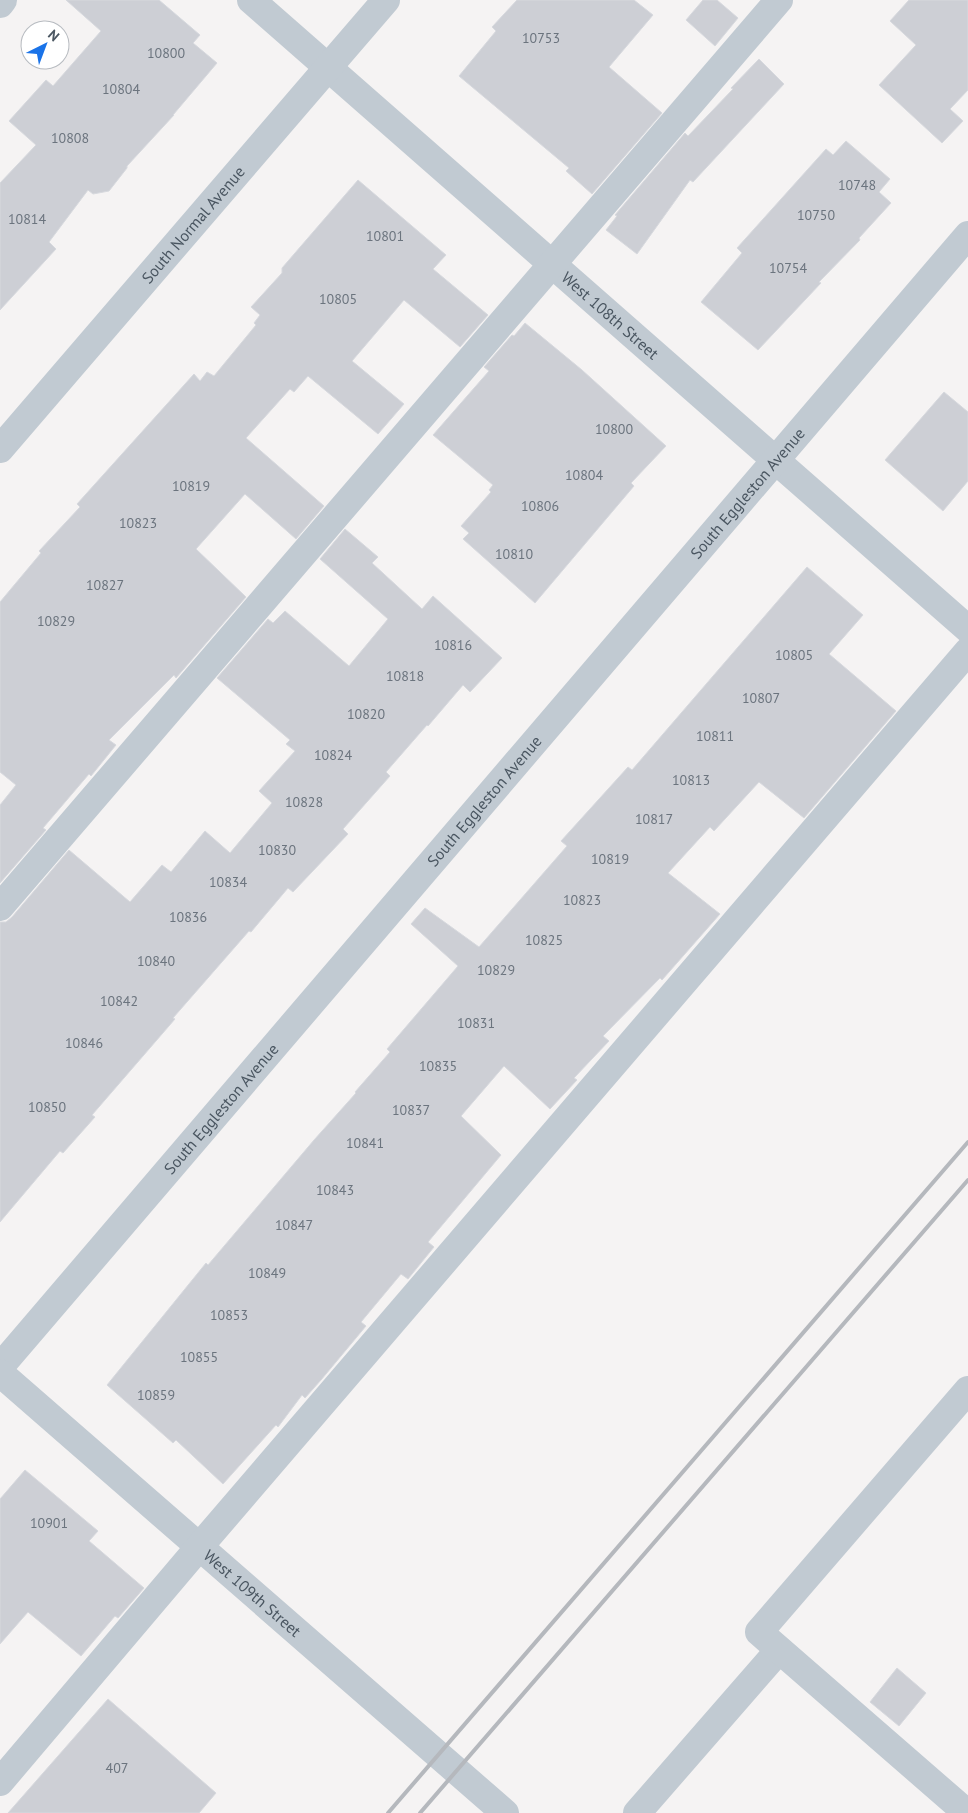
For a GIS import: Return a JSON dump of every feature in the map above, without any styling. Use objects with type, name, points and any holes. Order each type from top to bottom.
[{"type":"street","points":[[0,4],[3,0]]},
{"type":"street","name":"West 108th Street","points":[[252,0],[968,629]]},
{"type":"street","name":"South Normal Avenue","points":[[0,449],[386,0]]},
{"type":"street","points":[[0,907],[779,0]]},
{"type":"street","name":"South Eggleston Avenue","points":[[0,1367],[968,235]]},
{"type":"street","points":[[0,1782],[200,1546],[968,651]]},
{"type":"street","name":"West 109th Street","points":[[0,1373],[505,1813]]},
{"type":"street","points":[[964,1402],[759,1632],[968,1813]]},
{"type":"street","points":[[637,1813],[779,1650]]},
{"type":"building","points":[[66,0],[159,0],[200,35],[193,43],[217,63],[174,115],[127,166],[109,191],[93,194],[88,190],[49,242],[56,249],[0,310],[0,183],[36,145],[9,121],[46,80],[53,86],[67,70],[70,70],[70,67],[101,31]]},
{"type":"building","points":[[517,0],[634,0],[653,15],[609,67],[662,113],[592,194],[566,171],[569,168],[459,76],[496,31],[492,27]]},
{"type":"building","points":[[703,0],[717,0],[738,18],[715,46],[686,20]]},
{"type":"building","points":[[909,0],[968,0],[968,90],[950,109],[963,121],[942,143],[879,85],[916,45],[890,21]]},
{"type":"building","points":[[759,59],[784,84],[693,182],[690,180],[637,254],[606,230],[617,216],[615,215],[685,133],[688,136]]},
{"type":"building","points":[[846,141],[890,179],[879,192],[891,203],[859,238],[860,240],[819,282],[821,283],[758,350],[701,302],[742,253],[737,248],[826,149],[833,155]]},
{"type":"building","points":[[358,180],[446,255],[433,269],[488,315],[460,347],[404,300],[352,361],[404,404],[378,434],[308,376],[294,392],[290,389],[246,438],[324,506],[296,539],[245,494],[196,549],[246,597],[176,678],[174,675],[109,740],[116,745],[91,776],[89,774],[43,828],[46,830],[0,883],[0,805],[16,785],[0,772],[0,602],[41,553],[39,551],[80,507],[77,504],[194,374],[200,381],[207,372],[214,376],[256,325],[254,323],[260,315],[251,307],[282,273],[282,268]]},
{"type":"building","points":[[525,323],[582,370],[666,446],[631,483],[634,486],[535,603],[463,539],[469,533],[461,526],[491,492],[489,490],[493,485],[433,435],[489,371],[484,367]]},
{"type":"building","points":[[944,392],[968,412],[968,481],[943,511],[885,460]]},
{"type":"building","points":[[345,529],[378,557],[372,563],[422,609],[433,596],[502,658],[470,692],[463,685],[427,725],[386,772],[390,776],[343,829],[348,834],[293,892],[288,888],[251,932],[249,931],[92,1115],[95,1117],[63,1153],[60,1151],[0,1222],[0,922],[6,922],[12,917],[69,850],[130,902],[162,865],[171,872],[205,831],[230,853],[272,803],[259,791],[295,751],[286,744],[290,740],[217,678],[268,619],[273,623],[285,611],[349,666],[388,619],[320,559]]},
{"type":"building","points":[[807,567],[863,615],[829,654],[896,711],[804,818],[759,782],[714,831],[710,827],[668,873],[720,914],[662,980],[660,978],[603,1036],[609,1041],[574,1078],[577,1080],[550,1109],[504,1066],[461,1116],[501,1155],[428,1242],[434,1247],[408,1279],[401,1274],[361,1322],[366,1326],[321,1380],[305,1398],[302,1395],[278,1427],[276,1425],[223,1484],[176,1440],[173,1443],[107,1385],[206,1263],[208,1265],[356,1093],[390,1052],[387,1049],[458,966],[411,924],[425,908],[479,947],[567,846],[561,841],[628,767],[632,770]]},
{"type":"building","points":[[25,1470],[98,1531],[89,1541],[144,1588],[118,1618],[115,1616],[81,1656],[28,1612],[0,1644],[0,1499]]},
{"type":"building","points":[[897,1668],[926,1693],[899,1726],[870,1702]]},
{"type":"building","points":[[108,1699],[216,1793],[199,1813],[8,1813]]},
{"type":"railway","points":[[388,1813],[968,1142]]},
{"type":"railway","points":[[420,1813],[968,1180]]}]
